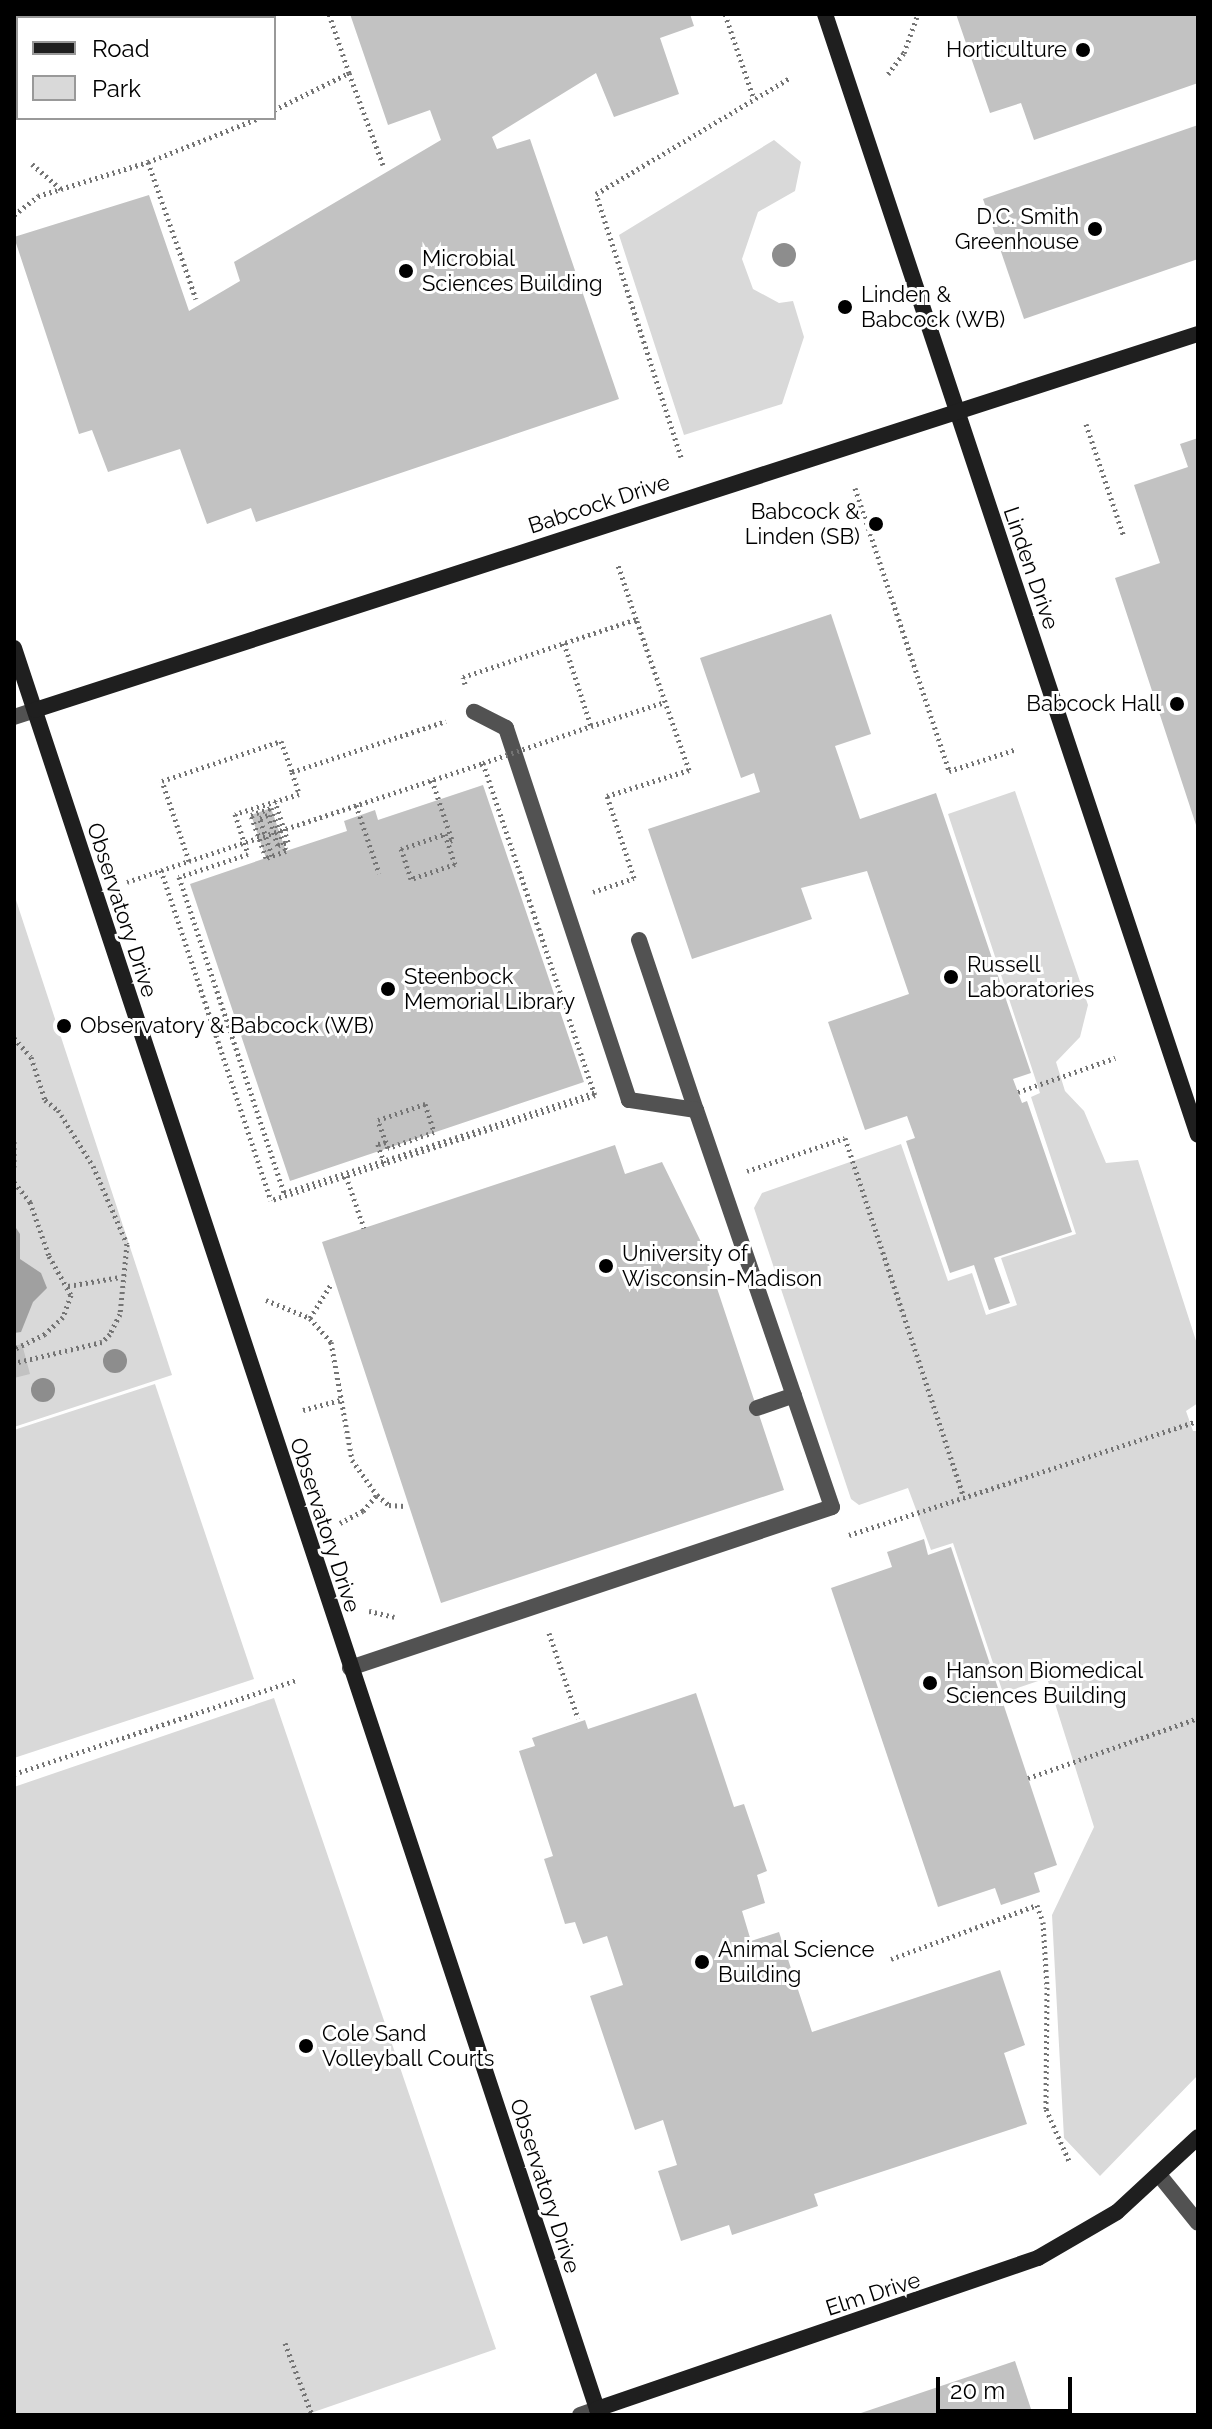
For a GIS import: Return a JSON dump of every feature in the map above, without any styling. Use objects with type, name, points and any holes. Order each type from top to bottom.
[{"type":"street","name":"Linden Drive","points":[[825,14],[1198,1135]]},
{"type":"street","name":"Babcock Drive","points":[[14,717],[1198,334]]},
{"type":"street","name":"Observatory Drive","points":[[14,648],[598,2412]]},
{"type":"street","points":[[474,712],[506,728],[629,1100],[696,1110]]},
{"type":"street","points":[[350,1668],[832,1507],[639,940]]},
{"type":"street","points":[[757,1408],[794,1395]]},
{"type":"street","points":[[1198,2137],[1160,2176],[1198,2223]]},
{"type":"street","name":"Elm Drive","points":[[580,2415],[598,2412],[994,2278],[1087,2232],[1160,2176]]},
{"type":"path","points":[[329,14],[383,165]]},
{"type":"path","points":[[725,14],[754,99]]},
{"type":"path","points":[[888,74],[904,53],[918,14]]},
{"type":"path","points":[[276,109],[349,73]]},
{"type":"path","points":[[681,457],[596,194],[790,78]]},
{"type":"path","points":[[14,215],[38,196],[148,162],[254,120]]},
{"type":"path","points":[[148,162],[196,299]]},
{"type":"path","points":[[32,164],[61,189]]},
{"type":"path","points":[[1086,424],[1124,537]]},
{"type":"path","points":[[855,488],[949,771],[1017,749]]},
{"type":"path","points":[[606,887],[634,878],[607,796],[689,770],[618,565]]},
{"type":"path","points":[[292,772],[474,712],[463,677],[636,619]]},
{"type":"path","points":[[564,643],[591,726]]},
{"type":"path","points":[[127,882],[665,702]]},
{"type":"path","points":[[189,861],[162,781],[281,741],[299,794],[235,814],[248,854],[179,877],[284,1193],[623,1083]]},
{"type":"path","points":[[161,870],[271,1200],[595,1095],[483,763]]},
{"type":"path","points":[[432,780],[452,840],[447,842]]},
{"type":"path","points":[[275,801],[288,842],[283,844]]},
{"type":"path","points":[[356,805],[379,873]]},
{"type":"path","points":[[271,808],[283,844],[286,851],[266,858],[251,815],[271,808]]},
{"type":"path","points":[[445,834],[447,842],[455,864],[411,879],[401,849],[445,834]]},
{"type":"path","points":[[14,1038],[31,1057],[45,1100],[58,1110],[93,1166],[127,1244],[120,1277],[120,1314],[102,1342],[14,1363]]},
{"type":"path","points":[[1018,1092],[1115,1058]]},
{"type":"path","points":[[425,1104],[434,1132],[394,1146],[388,1148],[378,1120],[425,1104]]},
{"type":"path","points":[[720,1180],[845,1138],[964,1497]]},
{"type":"path","points":[[14,1141],[14,1167]]},
{"type":"path","points":[[384,1163],[378,1144],[386,1142]]},
{"type":"path","points":[[394,1146],[398,1156]]},
{"type":"path","points":[[346,1176],[364,1228]]},
{"type":"path","points":[[14,1182],[30,1202],[49,1256],[71,1295],[63,1317],[45,1334],[14,1349]]},
{"type":"path","points":[[68,1286],[120,1277]]},
{"type":"path","points":[[310,1318],[331,1285]]},
{"type":"path","points":[[266,1300],[310,1318],[337,1358],[340,1400],[352,1460],[377,1495],[389,1505],[405,1506]]},
{"type":"path","points":[[303,1410],[340,1400]]},
{"type":"path","points":[[340,1523],[363,1511],[377,1495]]},
{"type":"path","points":[[369,1611],[385,1618],[400,1617]]},
{"type":"path","points":[[549,1632],[578,1718]]},
{"type":"path","points":[[14,1774],[296,1680]]},
{"type":"path","points":[[1028,1778],[1198,1718]]},
{"type":"path","points":[[891,1959],[1037,1905],[1043,1922],[1047,1987],[1046,2109],[1070,2163]]},
{"type":"path","points":[[285,2343],[312,2415]]},
{"type":"green space","points":[[774,140],[801,162],[795,191],[758,212],[742,259],[753,289],[779,303],[793,301],[804,337],[782,404],[684,435],[619,235]]},
{"type":"green space","points":[[1015,791],[1088,1005],[1080,1037],[1056,1062],[1065,1091],[1084,1111],[1106,1163],[1138,1160],[1198,1347],[1198,1403],[1186,1411],[1193,1431],[1198,1431],[1198,2075],[1100,2176],[1064,2138],[1052,1915],[1094,1827],[1047,1678],[1003,1693],[953,1543],[931,1550],[908,1488],[859,1505],[851,1499],[754,1208],[762,1193],[901,1144],[948,1281],[972,1273],[986,1315],[1017,1305],[1001,1258],[1076,1234],[1031,1097],[1040,1093],[948,814]]},
{"type":"green space","points":[[14,894],[172,1375],[14,1427]]},
{"type":"green space","points":[[155,1384],[254,1679],[14,1758],[14,1430]]},
{"type":"green space","points":[[274,1698],[496,2349],[305,2415],[14,2415],[14,1787]]},
{"type":"shaded area","points":[[14,1225],[20,1234],[20,1259],[41,1273],[47,1288],[33,1302],[21,1332],[14,1333]]},
{"type":"building","points":[[14,14],[268,16],[16,16],[15,26]]},
{"type":"building","name":"Microbial Sciences Building","points":[[350,14],[690,14],[694,26],[660,38],[679,94],[614,117],[596,73],[492,137],[497,149],[530,139],[619,399],[256,522],[251,508],[207,524],[180,449],[108,472],[92,430],[79,434],[14,237],[149,195],[189,311],[240,281],[234,262],[441,140],[430,110],[388,125]]},
{"type":"building","name":"Horticulture","points":[[956,14],[1198,14],[1198,83],[1034,140],[1021,103],[990,113]]},
{"type":"building","name":"D.C. Smith Greenhouse","points":[[1198,125],[1198,259],[1024,319],[983,199]]},
{"type":"building","name":"Babcock Hall","points":[[1198,438],[1197,828],[1115,578],[1160,563],[1134,485],[1188,467],[1180,444]]},
{"type":"building","name":"Russell Laboratories","points":[[831,614],[871,734],[835,746],[860,819],[936,793],[1031,1073],[1013,1079],[1022,1103],[1027,1101],[1072,1232],[994,1258],[1010,1303],[989,1310],[974,1265],[950,1273],[906,1141],[915,1138],[907,1116],[865,1130],[828,1022],[909,994],[867,871],[801,888],[812,919],[692,959],[648,829],[760,792],[754,773],[741,778],[700,658]]},
{"type":"building","name":"Steenbock Memorial Library","points":[[483,785],[584,1082],[290,1181],[190,884],[266,858],[251,815],[271,808],[286,851],[347,831],[344,821],[375,810],[378,820]]},
{"type":"building","points":[[615,1145],[625,1174],[662,1162],[703,1246],[784,1490],[441,1603],[322,1242]]},
{"type":"building","points":[[22,1344],[30,1374],[14,1378],[14,1346]]},
{"type":"building","name":"Hanson Biomedical Sciences Building","points":[[924,1539],[928,1555],[951,1547],[1057,1865],[1034,1873],[1040,1892],[1001,1905],[995,1888],[938,1907],[831,1588],[892,1567],[887,1552]]},
{"type":"building","name":"Animal Science Building","points":[[696,1693],[734,1807],[744,1804],[767,1871],[757,1875],[765,1903],[742,1911],[751,1941],[779,1932],[812,2032],[1000,1970],[1025,2045],[1004,2053],[1027,2124],[814,2194],[818,2206],[732,2235],[729,2225],[681,2241],[658,2171],[677,2165],[663,2120],[635,2130],[590,1996],[623,1985],[607,1936],[583,1944],[575,1922],[565,1924],[544,1859],[553,1856],[519,1751],[535,1746],[532,1738],[585,1720],[588,1729]]},
{"type":"building","points":[[1015,2361],[1033,2415],[858,2414]]},
{"type":"place","name":"Horticulture","points":[[1083,50]]},
{"type":"place","name":"D.C. Smith Greenhouse","points":[[1095,229]]},
{"type":"place","name":"Microbial Sciences Building","points":[[406,271]]},
{"type":"place","name":"Linden & Babcock (WB)","points":[[845,307]]},
{"type":"place","name":"Babcock & Linden (SB)","points":[[876,524]]},
{"type":"place","name":"Babcock Hall","points":[[1177,704]]},
{"type":"place","name":"Russell Laboratories","points":[[951,977]]},
{"type":"place","name":"Steenbock Memorial Library","points":[[388,989]]},
{"type":"place","name":"Observatory & Babcock (WB)","points":[[64,1026]]},
{"type":"place","name":"University of Wisconsin-Madison","points":[[606,1266]]},
{"type":"place","name":"Hanson Biomedical Sciences Building","points":[[930,1683]]},
{"type":"place","name":"Animal Science Building","points":[[702,1962]]},
{"type":"place","name":"Cole Sand Volleyball Courts","points":[[306,2046]]}]
